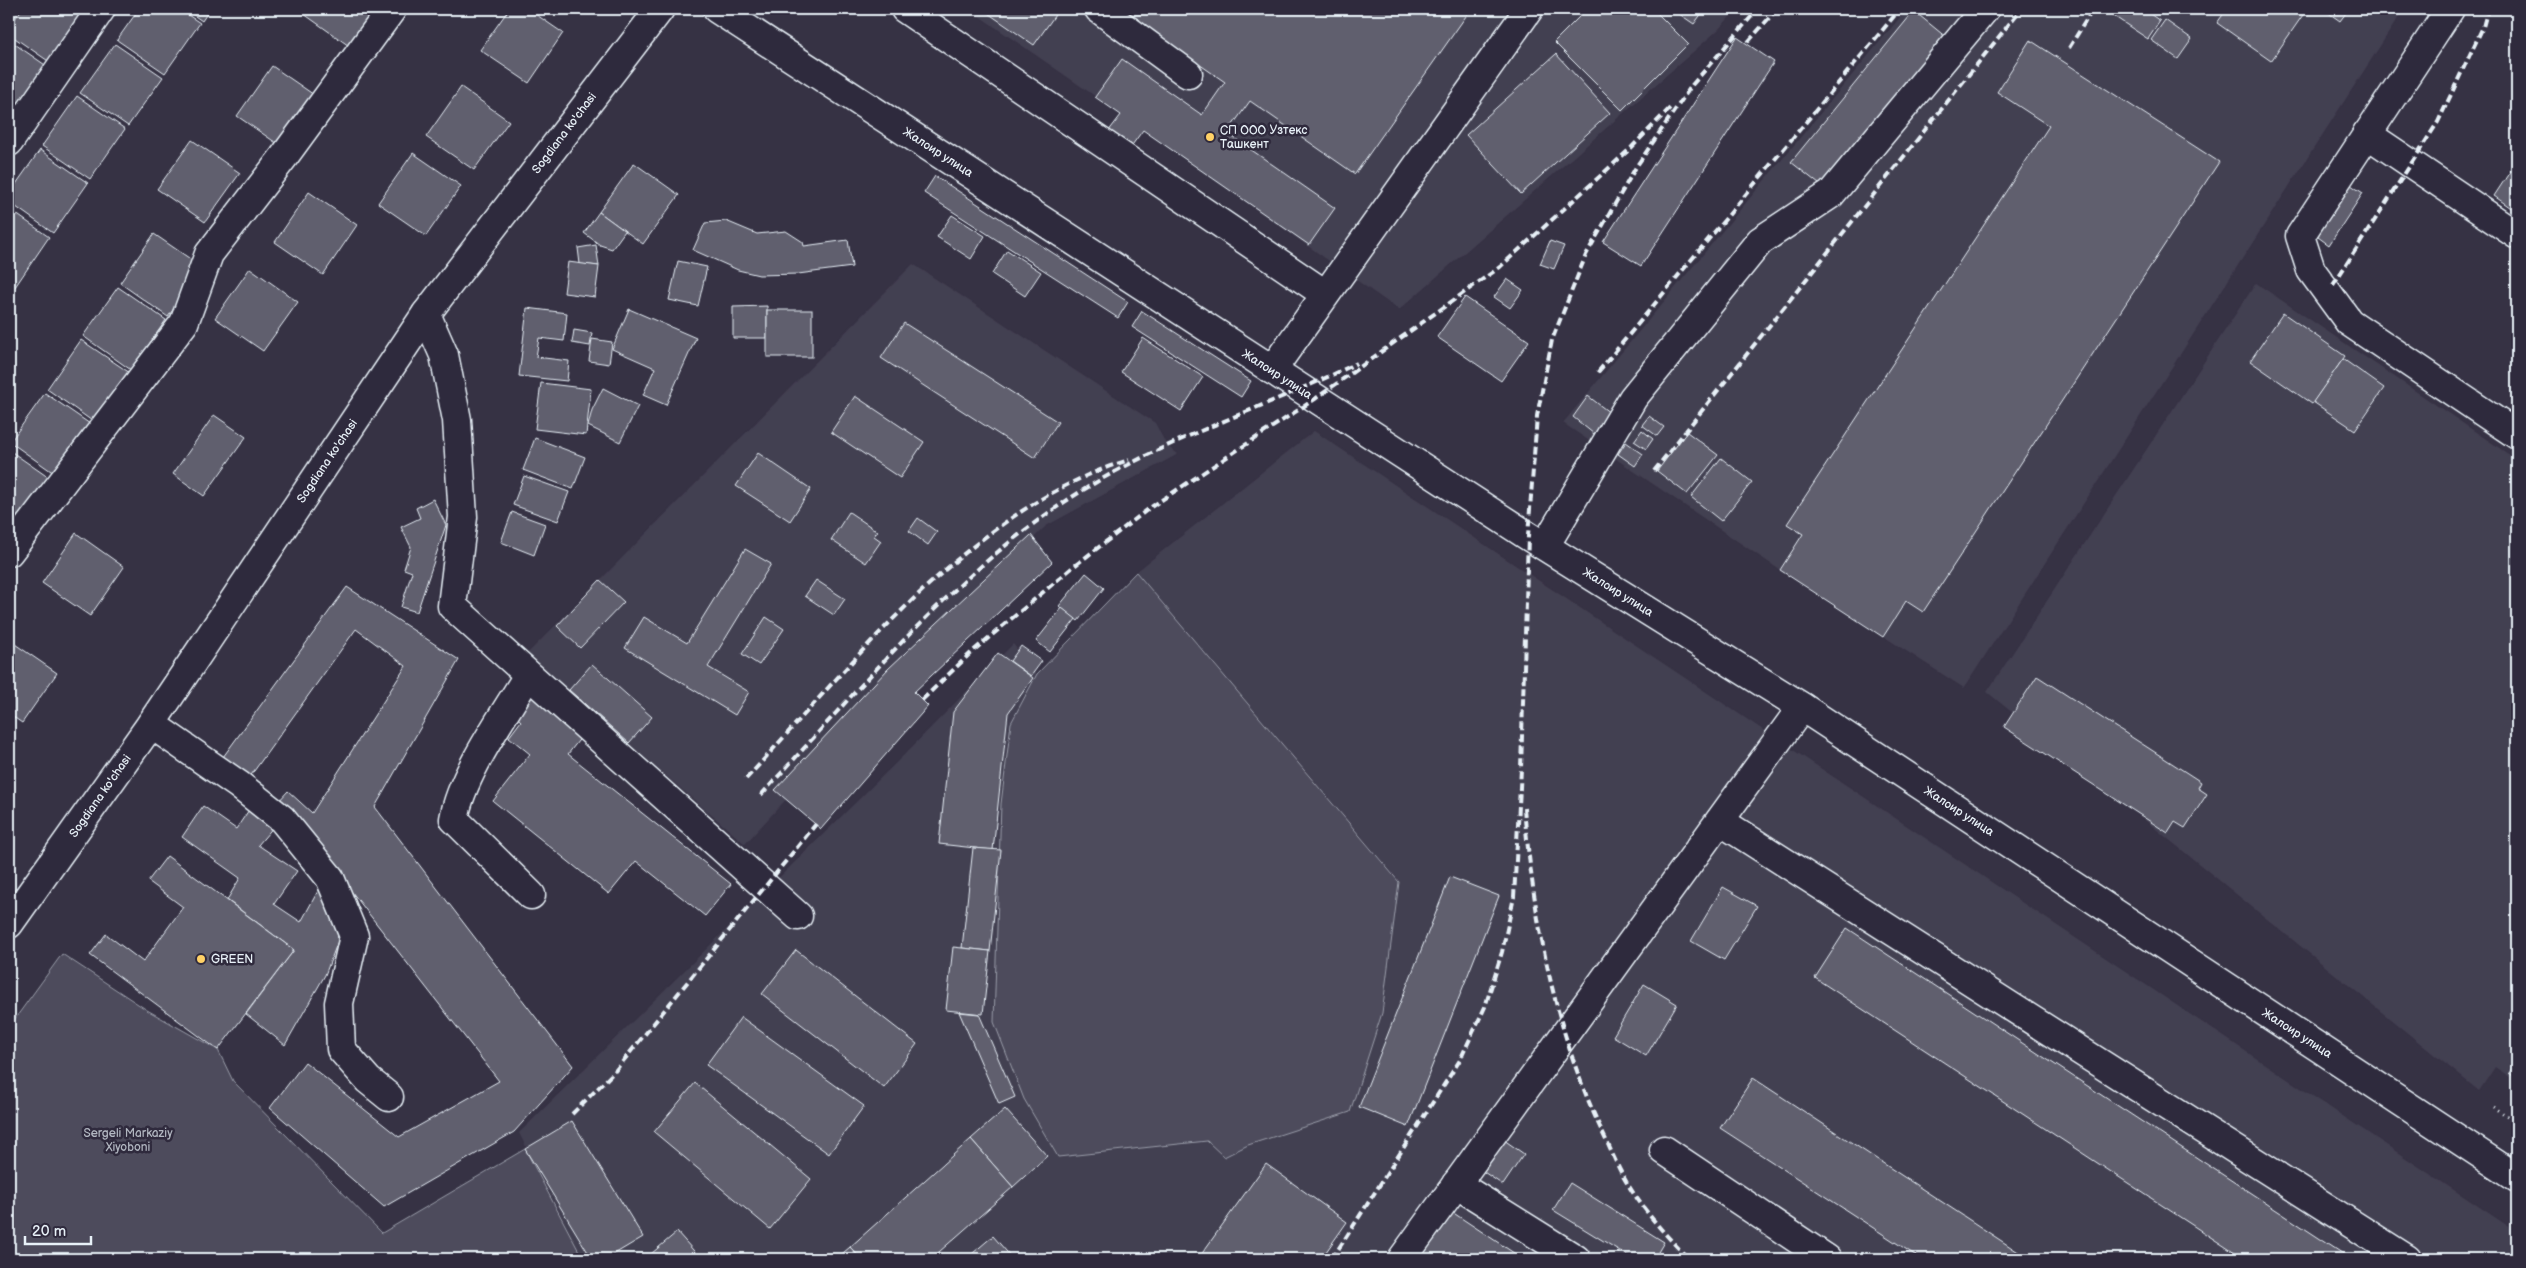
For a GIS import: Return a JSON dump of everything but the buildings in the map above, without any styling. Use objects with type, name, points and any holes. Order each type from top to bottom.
[{"type":"street","points":[[9,142],[101,9]]},
{"type":"street","points":[[9,552],[184,323],[209,254],[283,158],[392,9]]},
{"type":"street","name":"Sogdiana ko'chasi","points":[[9,924],[151,724],[426,314],[660,9]]},
{"type":"street","name":"Жалоир улица","points":[[717,9],[1544,546],[1802,708],[2517,1178]]},
{"type":"street","points":[[905,9],[1326,294]]},
{"type":"street","points":[[1099,9],[1188,74]]},
{"type":"street","points":[[1272,370],[1529,9]]},
{"type":"street","points":[[1544,546],[1633,398],[1760,241],[1831,194],[1984,9]]},
{"type":"street","points":[[2450,9],[2300,236],[2311,270],[2350,322],[2517,435]]},
{"type":"street","points":[[2367,134],[2517,235]]},
{"type":"street","points":[[426,314],[444,355],[456,420],[463,517],[452,606],[798,916]]},
{"type":"street","points":[[528,675],[483,750],[456,803],[454,818],[531,895]]},
{"type":"street","points":[[1402,1259],[1802,708]]},
{"type":"street","points":[[151,724],[239,785],[282,819],[330,878],[354,936],[339,1003],[341,1049],[368,1080],[389,1097]]},
{"type":"street","points":[[1720,822],[2407,1259]]},
{"type":"street","points":[[1664,1150],[1828,1259]]},
{"type":"street","points":[[1456,1184],[1576,1259]]},
{"type":"path","points":[[2494,1108],[2517,1123]]},
{"type":"shaded area","points":[[969,9],[1737,9],[1718,30],[1399,310],[1143,130],[1130,148],[1108,132],[1121,114]]},
{"type":"shaded area","points":[[1907,9],[2404,9],[1964,688],[1780,570],[1563,423]]},
{"type":"shaded area","points":[[913,264],[1155,423],[1167,446],[1178,454],[1046,526],[967,603],[745,844],[526,655]]},
{"type":"shaded area","points":[[2256,283],[2517,460],[2517,1082],[2495,1067],[2479,1091],[1987,692]]},
{"type":"shaded area","points":[[1314,431],[2517,1232],[2517,1259],[583,1259],[519,1133],[904,755],[1013,644],[1037,674],[1011,723],[1001,804],[994,1022],[1058,1157],[1208,1141],[1224,1157],[1248,1145],[1399,881],[1136,572]]},
{"type":"green space","points":[[1136,572],[1399,882],[1382,1013],[1350,1112],[1248,1145],[1224,1157],[1207,1141],[1058,1157],[1024,1099],[994,1022],[1001,804],[1011,723],[1037,674]]},
{"type":"green space","name":"Sergeli Markaziy Xiyoboni","points":[[62,954],[147,1010],[218,1050],[233,1081],[382,1233],[525,1149],[583,1259],[9,1258],[9,1027]]},
{"type":"railway","points":[[1332,1259],[1460,1060],[1485,1007],[1502,952],[1514,897],[1521,769],[1528,536],[1537,416],[1552,340],[1586,255],[1636,167],[1692,85],[1758,9]]},
{"type":"railway","points":[[1748,42],[1777,9]]},
{"type":"railway","points":[[1598,372],[1900,9]]},
{"type":"railway","points":[[1654,471],[2021,9]]},
{"type":"railway","points":[[2069,48],[2093,9]]},
{"type":"railway","points":[[2333,285],[2438,122],[2483,27],[2488,9]]},
{"type":"railway","points":[[922,700],[973,651],[1073,567],[1151,507],[1315,399],[1500,267],[1631,148],[1671,107]]},
{"type":"railway","points":[[761,795],[911,633],[991,557],[1035,523],[1080,492],[1147,455],[1357,363]]},
{"type":"railway","points":[[746,779],[873,639],[967,551],[1018,513],[1072,482],[1129,460]]},
{"type":"railway","points":[[1524,808],[1528,851],[1541,937],[1561,1021],[1574,1062],[1589,1103],[1624,1178],[1648,1213],[1689,1259]]},
{"type":"railway","points":[[572,1114],[615,1071],[816,824]]},
{"type":"place","name":"СП ООО Узтекс Ташкент","points":[[1210,137]]},
{"type":"place","name":"GREEN","points":[[201,959]]}]
